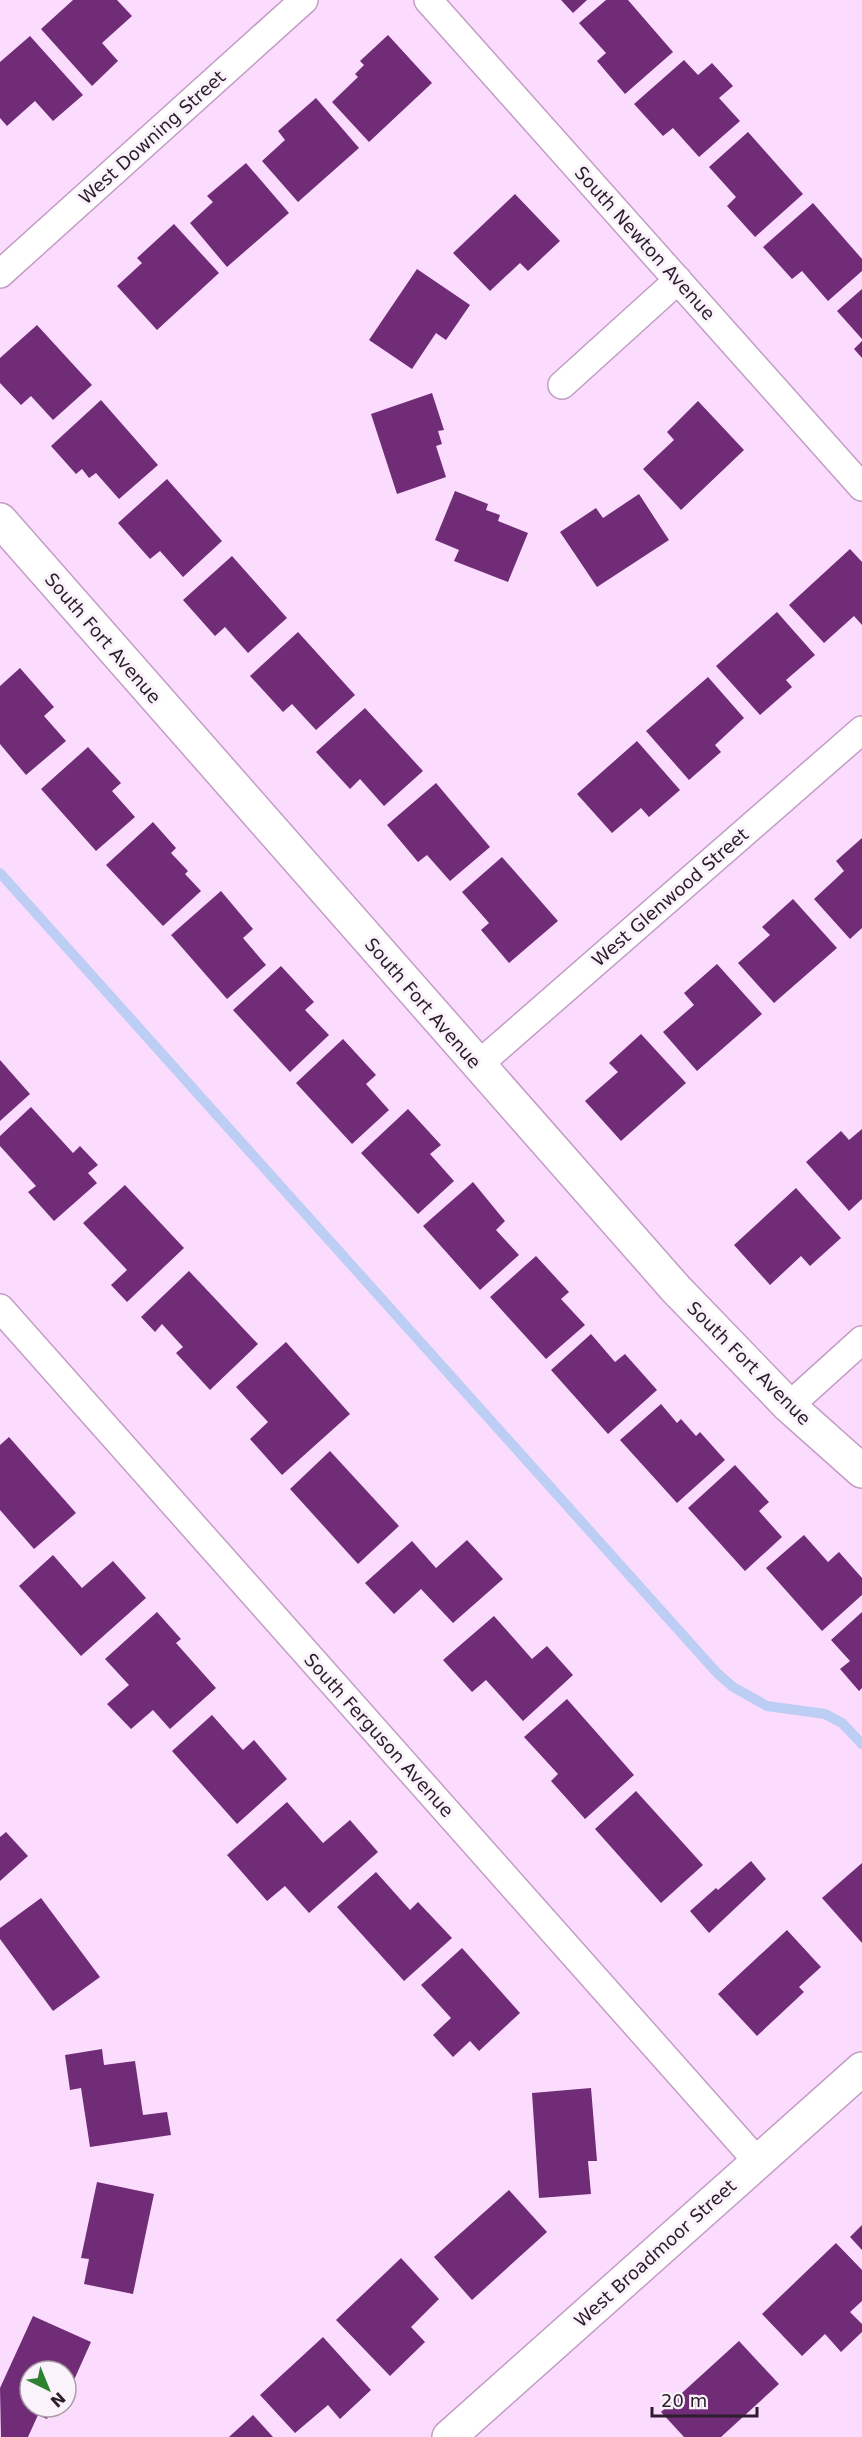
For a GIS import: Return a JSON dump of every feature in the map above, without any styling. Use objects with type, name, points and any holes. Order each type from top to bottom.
[{"type":"street","name":"West Downing Street","points":[[0,274],[304,0]]},
{"type":"street","name":"South Newton Avenue","points":[[428,0],[862,487]]},
{"type":"street","points":[[562,385],[678,280]]},
{"type":"street","name":"South Fort Avenue","points":[[0,520],[676,1289],[789,1406],[862,1471]]},
{"type":"street","name":"West Glenwood Street","points":[[478,1065],[862,730]]},
{"type":"street","name":"South Ferguson Avenue","points":[[0,1308],[758,2162]]},
{"type":"street","points":[[789,1406],[862,1340]]},
{"type":"street","name":"West Broadmoor Street","points":[[448,2437],[862,2069]]},
{"type":"building","points":[[73,0],[117,0],[132,16],[102,43],[118,61],[92,86],[41,29]]},
{"type":"building","points":[[561,0],[587,0],[573,13]]},
{"type":"building","points":[[606,0],[628,0],[673,52],[625,94],[597,61],[606,53],[579,23]]},
{"type":"building","points":[[388,35],[432,83],[369,142],[332,102],[358,77],[355,74],[364,65],[360,61]]},
{"type":"building","points":[[30,36],[83,95],[53,121],[35,101],[7,126],[0,118],[0,62]]},
{"type":"building","points":[[684,60],[698,75],[712,63],[733,86],[719,98],[740,121],[699,157],[673,128],[663,136],[634,104]]},
{"type":"building","points":[[316,98],[359,148],[298,202],[262,161],[285,140],[278,131]]},
{"type":"building","points":[[748,132],[803,194],[755,237],[727,206],[736,197],[709,167]]},
{"type":"building","points":[[246,163],[289,213],[227,267],[190,223],[213,202],[207,196]]},
{"type":"building","points":[[515,194],[560,241],[528,271],[520,263],[490,291],[453,253]]},
{"type":"building","points":[[813,203],[862,259],[862,271],[828,301],[802,271],[792,279],[763,247]]},
{"type":"building","points":[[174,224],[219,273],[157,330],[117,286],[142,263],[137,258]]},
{"type":"building","points":[[417,269],[470,305],[446,340],[436,333],[412,369],[369,340]]},
{"type":"building","points":[[862,289],[862,339],[837,311]]},
{"type":"building","points":[[37,325],[92,385],[53,420],[31,396],[21,405],[0,383],[0,358]]},
{"type":"building","points":[[862,341],[862,358],[854,349]]},
{"type":"building","points":[[432,393],[444,430],[438,431],[442,444],[436,446],[446,477],[397,494],[371,414]]},
{"type":"building","points":[[101,400],[158,465],[119,499],[96,473],[89,478],[82,469],[76,474],[51,446]]},
{"type":"building","points":[[698,401],[744,450],[681,510],[643,469],[674,440],[667,432]]},
{"type":"building","points":[[167,479],[222,541],[183,577],[160,551],[150,559],[118,523]]},
{"type":"building","points":[[455,491],[488,504],[486,510],[500,515],[498,521],[528,533],[508,582],[454,561],[459,550],[435,540]]},
{"type":"building","points":[[639,494],[669,540],[597,587],[560,532],[596,508],[603,518]]},
{"type":"building","points":[[850,549],[862,562],[862,625],[854,616],[824,643],[789,605]]},
{"type":"building","points":[[232,556],[287,618],[248,653],[225,627],[215,636],[183,600]]},
{"type":"building","points":[[777,612],[815,655],[786,680],[792,687],[760,715],[716,666]]},
{"type":"building","points":[[298,632],[355,695],[316,730],[292,704],[283,712],[250,676]]},
{"type":"building","points":[[20,668],[54,707],[44,716],[66,741],[26,775],[0,744],[0,686]]},
{"type":"building","points":[[708,677],[744,718],[715,745],[721,752],[689,780],[646,731]]},
{"type":"building","points":[[365,708],[423,771],[384,806],[360,779],[350,789],[316,752]]},
{"type":"building","points":[[637,741],[680,790],[649,817],[641,808],[612,833],[577,794]]},
{"type":"building","points":[[88,747],[121,783],[112,791],[135,817],[96,851],[41,789]]},
{"type":"building","points":[[436,783],[490,847],[450,881],[427,855],[418,862],[387,825]]},
{"type":"building","points":[[153,822],[176,848],[171,853],[188,871],[185,874],[201,891],[163,926],[106,865]]},
{"type":"building","points":[[862,838],[862,928],[850,939],[814,899],[844,871],[836,861]]},
{"type":"building","points":[[502,857],[558,921],[509,963],[481,930],[489,923],[462,892]]},
{"type":"building","points":[[221,891],[253,929],[243,938],[266,965],[227,999],[171,935]]},
{"type":"building","points":[[793,899],[837,948],[774,1003],[738,963],[770,935],[762,927]]},
{"type":"building","points":[[717,964],[762,1014],[697,1071],[663,1032],[694,1005],[684,993]]},
{"type":"building","points":[[281,966],[314,1002],[305,1010],[329,1035],[290,1072],[233,1010]]},
{"type":"building","points":[[641,1034],[686,1083],[621,1141],[585,1101],[618,1072],[609,1063]]},
{"type":"building","points":[[343,1039],[376,1075],[366,1084],[389,1110],[352,1144],[296,1083]]},
{"type":"building","points":[[0,1060],[30,1094],[0,1121]]},
{"type":"building","points":[[31,1107],[73,1153],[80,1146],[98,1165],[88,1173],[97,1183],[54,1221],[28,1192],[36,1186],[0,1146],[0,1136]]},
{"type":"building","points":[[408,1109],[441,1145],[430,1154],[454,1181],[418,1214],[361,1153]]},
{"type":"building","points":[[862,1129],[862,1199],[849,1211],[806,1162],[841,1131],[849,1140]]},
{"type":"building","points":[[473,1182],[505,1221],[496,1230],[519,1255],[480,1290],[423,1226]]},
{"type":"building","points":[[125,1185],[184,1248],[127,1302],[111,1285],[127,1270],[83,1223]]},
{"type":"building","points":[[796,1188],[841,1238],[810,1266],[801,1256],[770,1285],[734,1245]]},
{"type":"building","points":[[536,1256],[569,1292],[561,1299],[585,1325],[546,1359],[490,1297]]},
{"type":"building","points":[[189,1271],[258,1344],[210,1390],[176,1353],[183,1347],[162,1324],[155,1332],[141,1317]]},
{"type":"building","points":[[591,1334],[615,1362],[625,1354],[657,1390],[608,1434],[551,1370]]},
{"type":"building","points":[[286,1342],[350,1414],[282,1475],[250,1439],[268,1422],[236,1387]]},
{"type":"building","points":[[661,1404],[677,1423],[681,1419],[696,1436],[700,1432],[725,1460],[677,1503],[620,1440]]},
{"type":"building","points":[[9,1437],[76,1513],[34,1549],[0,1510],[0,1445]]},
{"type":"building","points":[[330,1451],[399,1526],[358,1564],[290,1489]]},
{"type":"building","points":[[735,1465],[769,1502],[759,1511],[782,1537],[745,1571],[688,1508]]},
{"type":"building","points":[[804,1535],[828,1562],[839,1552],[862,1578],[862,1595],[822,1631],[766,1568]]},
{"type":"building","points":[[467,1540],[503,1579],[453,1623],[421,1589],[394,1614],[365,1583],[412,1541],[436,1568]]},
{"type":"building","points":[[53,1555],[82,1588],[113,1561],[146,1598],[81,1656],[19,1586]]},
{"type":"building","points":[[157,1612],[181,1639],[176,1643],[216,1688],[170,1729],[153,1710],[131,1729],[107,1704],[129,1685],[105,1659]]},
{"type":"building","points":[[862,1612],[862,1688],[859,1691],[840,1669],[850,1661],[831,1640]]},
{"type":"building","points":[[494,1616],[532,1659],[547,1646],[573,1675],[523,1721],[486,1680],[472,1692],[443,1660]]},
{"type":"building","points":[[567,1699],[634,1775],[585,1819],[551,1781],[558,1774],[524,1737]]},
{"type":"building","points":[[212,1715],[243,1750],[254,1740],[287,1779],[237,1824],[172,1751]]},
{"type":"building","points":[[636,1791],[703,1865],[661,1903],[595,1829]]},
{"type":"building","points":[[287,1802],[323,1843],[350,1820],[378,1852],[309,1913],[285,1886],[267,1901],[227,1855]]},
{"type":"building","points":[[6,1832],[28,1856],[0,1881],[0,1837]]},
{"type":"building","points":[[751,1861],[766,1879],[709,1933],[690,1911]]},
{"type":"building","points":[[862,1863],[862,1943],[822,1898]]},
{"type":"building","points":[[376,1872],[410,1910],[418,1902],[452,1938],[404,1981],[337,1907]]},
{"type":"building","points":[[41,1898],[100,1977],[53,2011],[0,1939],[0,1928]]},
{"type":"building","points":[[787,1930],[821,1967],[799,1987],[804,1992],[757,2036],[718,1994]]},
{"type":"building","points":[[462,1948],[520,2013],[479,2051],[470,2041],[453,2057],[433,2035],[451,2018],[421,1985]]},
{"type":"building","points":[[102,2049],[104,2065],[135,2061],[143,2115],[167,2112],[171,2135],[90,2147],[81,2088],[70,2090],[65,2055]]},
{"type":"building","points":[[591,2088],[597,2161],[588,2161],[591,2194],[539,2198],[532,2093]]},
{"type":"building","points":[[97,2182],[154,2194],[133,2294],[84,2284],[89,2259],[81,2258]]},
{"type":"building","points":[[509,2190],[547,2232],[472,2300],[434,2257]]},
{"type":"building","points":[[862,2225],[862,2250],[850,2237]]},
{"type":"building","points":[[836,2243],[862,2270],[862,2301],[850,2312],[862,2324],[862,2332],[841,2352],[825,2334],[802,2356],[762,2314]]},
{"type":"building","points":[[401,2258],[439,2299],[411,2327],[425,2342],[390,2376],[336,2320]]},
{"type":"building","points":[[33,2316],[91,2342],[78,2371],[78,2359],[18,2359],[18,2419],[36,2419],[28,2437],[1,2437],[0,2388]]},
{"type":"building","points":[[323,2337],[371,2390],[340,2419],[328,2405],[295,2433],[260,2395]]},
{"type":"building","points":[[739,2341],[779,2384],[721,2437],[684,2437],[661,2412]]},
{"type":"building","points":[[253,2415],[273,2437],[229,2437]]},
{"type":"waterway","points":[[0,873],[717,1673],[733,1687],[767,1706],[825,1714],[842,1723],[862,1744]]}]
